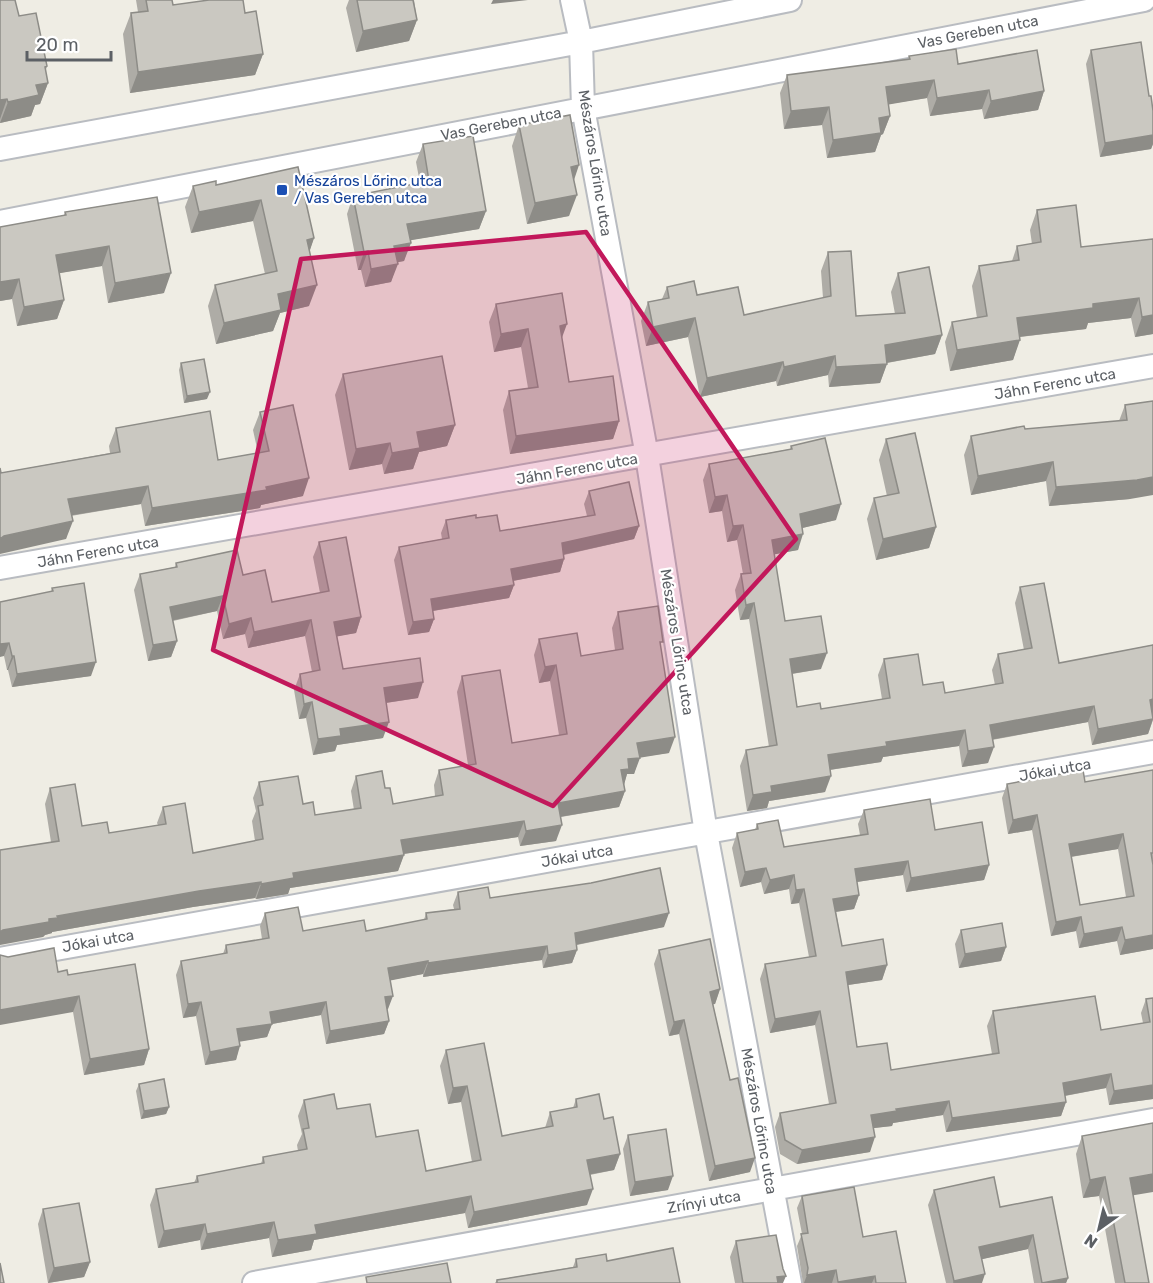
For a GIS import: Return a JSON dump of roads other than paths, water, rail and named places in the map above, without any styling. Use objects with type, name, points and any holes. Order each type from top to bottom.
[{"type":"street","name":"Mészáros Lőrinc utca","points":[[572,0],[580,42],[583,108],[647,456],[706,833],[790,1283]]},
{"type":"street","points":[[0,149],[580,42],[790,0]]},
{"type":"street","name":"Vas Gereben utca","points":[[0,222],[1144,0]]},
{"type":"street","name":"Jáhn Ferenc utca","points":[[0,568],[1153,366]]},
{"type":"street","name":"Jókai utca","points":[[0,958],[1153,752]]},
{"type":"street","name":"Zrínyi utca","points":[[254,1283],[1153,1120]]},
{"type":"place","name":"Mészáros Lőrinc utca / Vas Gereben utca","points":[[282,190]]}]
